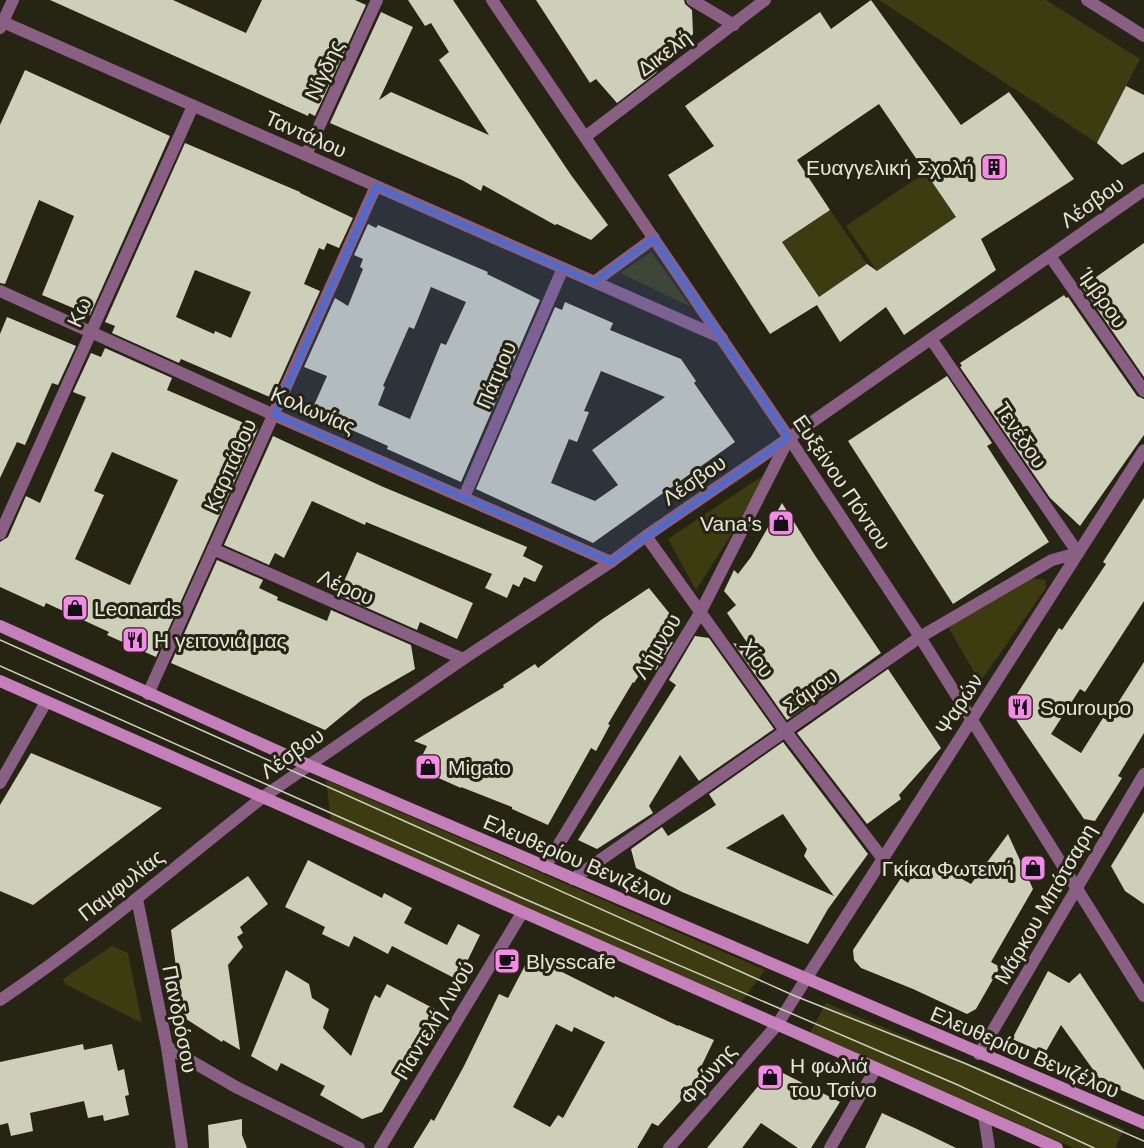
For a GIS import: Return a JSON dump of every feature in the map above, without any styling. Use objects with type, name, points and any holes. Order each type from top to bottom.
[{"type":"main road","name":"Ελευθερίου Βενιζέλου","points":[[0,626],[308,765],[1144,1124]]},
{"type":"main road","points":[[0,681],[1057,1148]]},
{"type":"street","points":[[1,25],[13,0]]},
{"type":"street","name":"Νίγδης","points":[[306,155],[377,0]]},
{"type":"street","name":"Ευξείνου Πόντου","points":[[492,0],[722,338],[920,637],[1144,996]]},
{"type":"street","points":[[692,0],[734,25]]},
{"type":"street","name":"Δικελή","points":[[585,137],[765,0]]},
{"type":"street","points":[[1088,0],[1144,36]]},
{"type":"street","name":"Ταντάλου","points":[[1,25],[306,155],[722,338]]},
{"type":"street","name":"Κω","points":[[0,534],[193,106]]},
{"type":"street","name":"Καρπάθου","points":[[148,694],[376,186]]},
{"type":"street","name":"Λέσβου","points":[[263,798],[308,765],[611,562],[1144,190]]},
{"type":"street","points":[[594,282],[654,238]]},
{"type":"street","name":"Ίμβρου","points":[[1050,256],[1144,391]]},
{"type":"street","name":"Πάτμου","points":[[464,497],[563,268]]},
{"type":"street","name":"Κολωνίας","points":[[0,291],[274,415],[611,562]]},
{"type":"street","name":"Τενέδου","points":[[932,339],[1078,553]]},
{"type":"street","name":"Λήμνου","points":[[545,867],[700,614],[789,438]]},
{"type":"street","name":"Ψαρών","points":[[806,979],[1144,450]]},
{"type":"street","name":"Χίου","points":[[646,536],[786,732],[883,859]]},
{"type":"street","name":"Λέρου","points":[[213,549],[463,660]]},
{"type":"street","name":"Σάμου","points":[[573,879],[920,637],[1052,560],[1078,553]]},
{"type":"street","points":[[0,783],[46,702]]},
{"type":"street","name":"Μάρκου Μπότσαρη","points":[[979,1054],[1144,774]]},
{"type":"street","name":"Παμφυλίας","points":[[0,1000],[136,899],[263,798]]},
{"type":"street","name":"Πανδρόσου","points":[[136,899],[167,1047],[183,1148]]},
{"type":"street","name":"Παντελή Λινού","points":[[380,1148],[522,913]]},
{"type":"street","name":"Φρύνης","points":[[669,1148],[777,1025],[806,979]]},
{"type":"street","points":[[167,1047],[236,1087],[359,1148]]},
{"type":"street","points":[[830,1148],[876,1068]]},
{"type":"street","points":[[984,1116],[989,1148]]},
{"type":"highlighted area","points":[[376,186],[594,282],[654,238],[789,438],[611,562],[274,415]]},
{"type":"shaded area","points":[[879,0],[1046,0],[1140,59],[1097,143]]},
{"type":"shaded area","points":[[926,172],[956,217],[877,271],[846,226]]},
{"type":"shaded area","points":[[830,210],[867,264],[819,297],[782,242]]},
{"type":"shaded area","points":[[651,252],[691,307],[620,273]]},
{"type":"shaded area","points":[[764,475],[760,490],[696,590],[668,539]]},
{"type":"shaded area","points":[[1031,578],[1045,580],[1046,588],[980,682],[948,627]]},
{"type":"shaded area","points":[[326,780],[765,970],[741,1002],[331,821]]},
{"type":"shaded area","points":[[112,946],[128,953],[142,1023],[65,984],[63,979]]},
{"type":"shaded area","points":[[826,1003],[1124,1129],[1115,1148],[1074,1148],[810,1033]]},
{"type":"building","points":[[50,0],[173,0],[246,33],[262,0],[355,0],[366,5],[315,116],[309,113],[308,116]]},
{"type":"building","points":[[408,0],[453,0],[571,175],[608,225],[591,240],[555,225],[483,185],[481,191],[462,180],[330,123],[381,12],[413,27],[379,100],[391,92],[489,135],[439,60],[449,52],[431,23],[425,26]]},
{"type":"building","points":[[536,0],[684,0],[692,10],[693,34],[681,46],[674,42],[656,73],[617,103],[596,79],[590,83]]},
{"type":"building","name":"Ευαγγελική Σχολή","points":[[871,0],[961,125],[1009,92],[1074,179],[981,239],[996,270],[904,335],[886,307],[840,342],[817,305],[770,334],[668,175],[714,146],[685,106],[820,12],[831,29]],"holes":[[[879,104],[956,217],[877,271],[867,264],[819,297],[782,242],[830,210],[797,160]]]},
{"type":"building","points":[[25,70],[170,136],[90,315],[42,295],[74,216],[39,200],[5,284],[0,283],[0,125]]},
{"type":"building","points":[[1126,86],[1144,95],[1144,152],[1122,165],[1097,143]]},
{"type":"building","points":[[185,143],[300,192],[353,218],[339,248],[327,243],[324,250],[319,248],[304,284],[320,291],[272,398],[181,359],[179,363],[112,333],[115,326],[105,322]],"holes":[[[195,270],[251,292],[231,338],[215,331],[214,334],[176,317]]]},
{"type":"building","points":[[368,224],[376,228],[378,225],[488,272],[487,274],[540,300],[461,482],[311,412],[327,376],[304,367],[335,298],[348,306],[363,269],[360,267],[363,259],[354,255]],"holes":[[[431,287],[466,302],[446,345],[441,343],[410,419],[378,405],[385,387],[383,386],[409,327],[414,329]]]},
{"type":"building","points":[[1144,243],[1144,377],[1082,287]]},
{"type":"building","points":[[1064,295],[1068,297],[1137,396],[1144,399],[1144,435],[1080,526],[1050,498],[960,367],[962,366],[960,363]]},
{"type":"building","points":[[565,302],[613,323],[610,330],[681,359],[696,381],[694,383],[735,442],[593,543],[476,489],[555,307],[562,310]],"holes":[[[601,371],[665,397],[592,450],[618,485],[595,501],[551,483],[569,439],[577,442],[589,412],[584,411]]]},
{"type":"building","points":[[7,317],[76,346],[58,385],[52,383],[25,445],[17,442],[0,478],[0,334]]},
{"type":"building","points":[[105,348],[172,378],[167,390],[258,429],[156,657],[107,635],[109,632],[46,603],[44,607],[0,587],[0,542],[8,537],[26,496],[40,503],[86,397],[73,392],[91,353],[101,357]],"holes":[[[112,452],[178,480],[130,585],[75,559],[104,495],[94,491]]]},
{"type":"building","points":[[947,376],[992,443],[987,446],[1049,542],[953,604],[848,441]]},
{"type":"building","points":[[273,436],[381,486],[527,547],[523,556],[543,566],[535,582],[524,577],[519,587],[513,584],[507,598],[485,588],[492,574],[366,522],[365,525],[312,501],[284,558],[275,553],[269,565],[224,545]]},
{"type":"building","points":[[1144,498],[1144,601],[1085,692],[1080,689],[1051,734],[1081,753],[1103,718],[1107,720],[1144,662],[1144,733],[1118,776],[1122,778],[1095,821],[1084,819],[1008,708],[1059,628],[1062,630],[1106,564],[1103,562]]},
{"type":"building","points":[[782,503],[881,653],[787,720],[733,643],[750,647],[727,613],[736,605],[724,591],[734,570],[738,574],[751,557]]},
{"type":"building","points":[[357,552],[473,603],[457,639],[420,622],[417,630],[338,595]]},
{"type":"building","points":[[217,560],[263,580],[259,588],[278,597],[277,600],[327,621],[331,610],[411,645],[415,669],[363,699],[325,730],[171,663]]},
{"type":"building","points":[[649,588],[674,619],[657,645],[673,642],[656,670],[647,663],[633,682],[608,724],[610,725],[596,751],[591,748],[548,825],[512,807],[416,768],[427,746],[414,741],[504,687],[503,685],[535,664],[538,668],[601,620]]},
{"type":"building","points":[[695,636],[709,638],[774,729],[699,781],[680,755],[649,806],[653,813],[597,849],[578,840],[676,685],[669,680]]},
{"type":"building","points":[[888,669],[941,748],[899,795],[901,799],[867,824],[797,733]]},
{"type":"building","points":[[783,742],[868,854],[828,909],[808,944],[682,892],[636,868],[631,849],[662,827],[668,836],[716,805],[709,794]],"holes":[[[783,814],[807,849],[804,856],[834,896],[726,848]]]},
{"type":"building","points":[[31,753],[162,808],[33,905],[0,891],[0,805]]},
{"type":"building","points":[[1144,812],[1144,904],[1125,891],[1111,866]]},
{"type":"building","points":[[1008,834],[1033,889],[991,962],[1000,967],[976,1009],[967,1014],[861,968],[854,960],[853,950],[901,878],[908,883],[919,864],[928,870],[931,866],[942,872],[944,869],[971,884]]},
{"type":"building","points":[[308,860],[382,898],[384,893],[412,908],[404,923],[447,945],[458,924],[480,935],[458,980],[392,946],[388,954],[354,936],[349,947],[322,934],[325,927],[285,907]]},
{"type":"building","points":[[248,876],[268,904],[240,927],[243,933],[237,937],[243,947],[228,965],[240,1050],[223,1040],[222,1042],[183,1017],[178,967],[176,967],[171,930]]},
{"type":"building","points":[[530,956],[614,998],[615,996],[678,1026],[714,1040],[700,1069],[706,1073],[658,1126],[652,1123],[637,1148],[413,1148],[431,1119],[434,1121],[499,994],[508,998]],"holes":[[[556,1024],[572,1032],[574,1027],[605,1042],[563,1118],[558,1115],[550,1127],[513,1107]]]},
{"type":"building","points":[[286,970],[309,984],[312,998],[329,1009],[323,1028],[351,1056],[375,995],[380,998],[387,984],[446,1015],[432,1043],[424,1039],[382,1112],[362,1119],[320,1095],[325,1086],[281,1063],[277,1071],[251,1056]]},
{"type":"building","points":[[1048,971],[1069,983],[1080,973],[1144,1070],[1144,1100],[1102,1082],[1061,1025],[1045,1053],[1012,1039]]},
{"type":"building","points":[[83,1044],[84,1050],[112,1044],[118,1071],[124,1069],[129,1095],[125,1096],[129,1115],[104,1121],[103,1115],[88,1118],[84,1101],[30,1113],[33,1131],[11,1136],[8,1123],[0,1125],[0,1062]]},
{"type":"building","points":[[773,1068],[840,1102],[811,1148],[798,1148],[761,1123],[742,1148],[707,1148]]},
{"type":"building","points":[[882,1113],[917,1129],[956,1148],[865,1148]]},
{"type":"building","points":[[242,1119],[242,1135],[247,1148],[209,1148],[208,1125]]},
{"type":"tram line","points":[[0,640],[795,996],[964,1063],[1144,1141]]},
{"type":"tram line","points":[[0,666],[520,897],[958,1085],[1094,1148]]},
{"type":"place","name":"Ευαγγελική Σχολή","points":[[994,167]]},
{"type":"place","name":"Vana's","points":[[781,523]]},
{"type":"place","name":"Leonards","points":[[75,608]]},
{"type":"place","name":"Η γειτονιά μας","points":[[135,640]]},
{"type":"place","name":"Souroupo","points":[[1020,707]]},
{"type":"place","name":"Migato","points":[[428,767]]},
{"type":"place","name":"Γκίκα Φωτεινή","points":[[1033,868]]},
{"type":"place","name":"Blysscafe","points":[[507,961]]},
{"type":"place","name":"Η φωλιά του Τσίνο","points":[[770,1077]]}]
